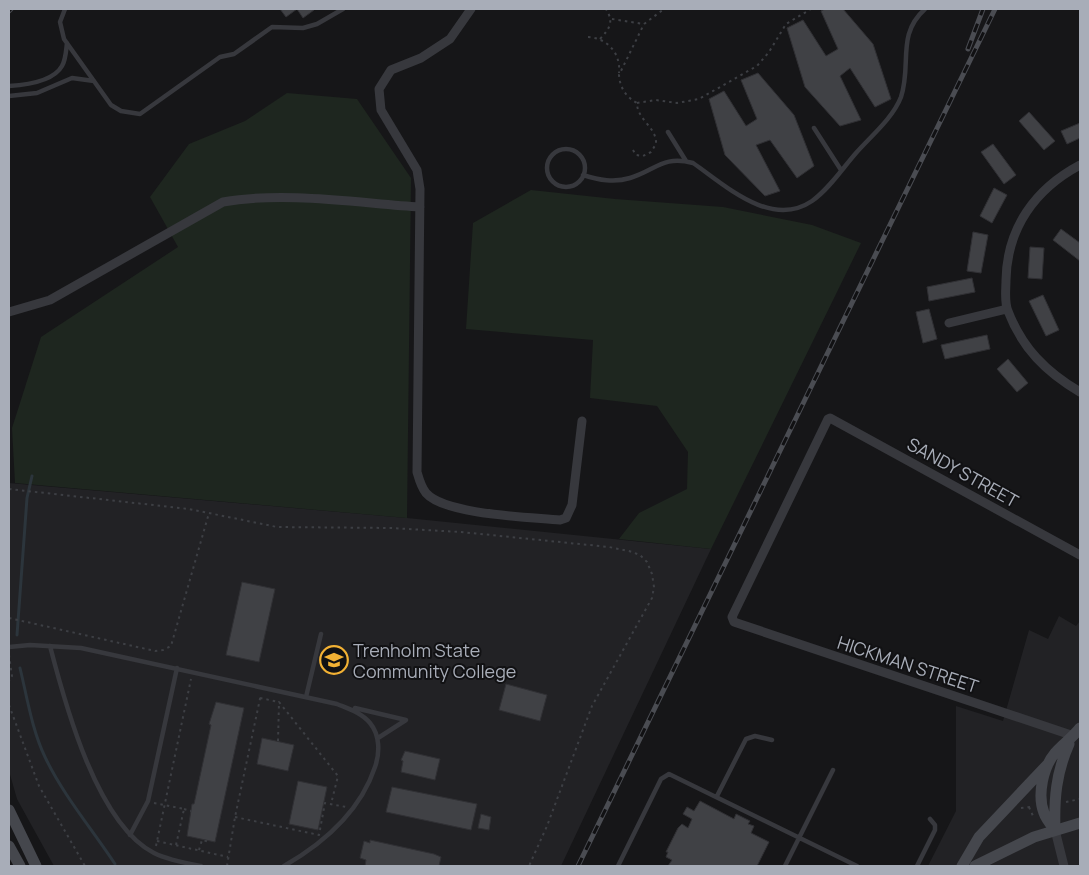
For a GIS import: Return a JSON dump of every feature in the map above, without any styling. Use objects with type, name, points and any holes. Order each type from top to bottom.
[{"type":"street","points":[[471,9],[450,39],[421,58],[391,70],[379,89],[382,110],[417,170],[420,189],[417,472],[426,493],[439,502],[458,509],[560,520],[566,518],[572,505],[582,421]]},
{"type":"street","points":[[1080,165],[1044,189],[1020,221],[1007,258],[1007,309],[1018,332],[1037,360],[1058,378],[1080,392]]},
{"type":"street","points":[[9,312],[50,300],[181,224],[223,202],[244,198],[275,198],[420,207]]},
{"type":"street","points":[[949,322],[1007,309]]},
{"type":"street","name":"SANDY STREET","points":[[732,620],[737,605],[830,418],[1080,555]]},
{"type":"street","name":"HICKMAN STREET","points":[[732,620],[1075,735]]},
{"type":"street","points":[[962,866],[979,837],[1048,764],[1056,752],[1075,735]]},
{"type":"street","points":[[1064,866],[1055,830],[1054,792],[1058,770],[1075,735]]},
{"type":"street","points":[[1048,764],[1044,780],[1042,804],[1044,814],[1055,830]]},
{"type":"street","points":[[9,810],[36,866]]},
{"type":"street","points":[[975,866],[1023,841],[1080,823]]},
{"type":"street","points":[[9,846],[20,866]]},
{"type":"lane","points":[[65,9],[62,14],[60,29],[66,43],[111,105],[120,111],[140,114],[220,57],[234,54],[272,27],[294,29],[310,26],[327,19],[343,9]]},
{"type":"lane","points":[[583,175],[599,180],[620,180],[631,178],[659,163],[672,160],[687,161],[693,163],[743,198],[758,206],[773,209],[789,209],[812,201],[896,108],[903,88],[909,28],[915,18],[925,9]]},
{"type":"lane","points":[[9,86],[32,82],[54,74],[62,67],[66,43]]},
{"type":"lane","points":[[9,96],[37,92],[72,78],[94,81]]},
{"type":"lane","points":[[814,128],[841,170]]},
{"type":"lane","points":[[668,132],[687,161]]},
{"type":"lane","points":[[563,150],[575,152],[583,160],[583,175],[578,183],[572,186],[560,186],[554,183],[547,173],[548,161],[557,152],[563,150]]},
{"type":"lane","points":[[306,697],[321,634]]},
{"type":"lane","points":[[9,648],[50,646],[81,648],[406,720],[378,738]]},
{"type":"lane","points":[[50,646],[63,697],[80,746],[110,807],[130,835],[154,853],[172,860],[201,866]]},
{"type":"lane","points":[[130,835],[148,802],[177,668]]},
{"type":"lane","points":[[284,866],[311,849],[336,828],[354,809],[369,785],[378,760],[378,738],[371,723],[358,712],[338,704]]},
{"type":"lane","points":[[717,796],[746,739],[755,736],[772,740]]},
{"type":"lane","points":[[785,866],[832,770]]},
{"type":"lane","points":[[618,866],[665,775],[676,775],[857,866]]},
{"type":"lane","points":[[917,866],[935,830],[935,825],[930,819]]},
{"type":"path","points":[[600,39],[610,27],[612,19],[606,9]]},
{"type":"path","points":[[618,75],[644,24],[664,9]]},
{"type":"path","points":[[588,37],[600,39],[612,47],[616,55],[619,83],[628,98],[637,103],[656,100],[676,103],[699,98],[757,66],[769,52],[786,24],[811,9]]},
{"type":"path","points":[[612,19],[644,24]]},
{"type":"path","points":[[632,150],[636,155],[643,156],[651,152],[656,144],[655,134],[640,115],[637,103]]},
{"type":"path","points":[[9,489],[209,513],[277,527],[391,528],[520,537],[629,551],[640,555],[647,562],[652,574],[654,587],[652,598],[592,706],[547,826],[529,866]]},
{"type":"path","points":[[9,618],[155,651],[171,646],[209,513]]},
{"type":"path","points":[[9,655],[12,676],[9,681]]},
{"type":"path","points":[[154,853],[192,672]]},
{"type":"path","points":[[227,866],[262,688]]},
{"type":"path","points":[[260,698],[279,702],[338,776],[331,804]]},
{"type":"path","points":[[278,741],[279,702]]},
{"type":"path","points":[[9,705],[39,786],[85,866]]},
{"type":"path","points":[[1061,804],[1080,800]]},
{"type":"path","points":[[148,802],[191,810]]},
{"type":"path","points":[[235,818],[319,835],[326,803],[354,809]]},
{"type":"path","points":[[1020,808],[1037,806]]},
{"type":"path","points":[[1030,807],[1033,816]]},
{"type":"path","points":[[176,845],[184,809]]},
{"type":"path","points":[[199,850],[202,840],[210,842]]},
{"type":"path","points":[[157,841],[228,857]]},
{"type":"shaded area","points":[[287,93],[357,99],[411,178],[407,518],[15,483],[12,428],[41,337],[178,247],[150,197],[189,144],[245,121]]},
{"type":"shaded area","points":[[531,190],[615,199],[723,207],[812,225],[861,243],[711,549],[619,539],[639,513],[687,489],[688,452],[657,406],[590,398],[593,340],[466,329],[473,223]]},
{"type":"shaded area","name":"Trenholm State Community College","points":[[9,483],[407,518],[711,549],[561,866],[54,866],[17,799],[9,771]]},
{"type":"shaded area","points":[[1059,616],[1076,626],[1080,621],[1080,866],[928,866],[956,811],[956,706],[1003,721],[1029,630],[1048,639]]},
{"type":"building","points":[[280,9],[297,9],[286,17]]},
{"type":"building","points":[[297,9],[312,9],[314,10],[303,18]]},
{"type":"building","points":[[825,9],[843,9],[873,44],[891,99],[875,107],[850,68],[840,76],[861,120],[840,126],[805,87],[787,28],[803,20],[826,56],[838,49],[821,11]]},
{"type":"building","points":[[758,73],[794,115],[814,166],[797,178],[770,140],[756,145],[780,191],[765,196],[725,155],[709,99],[724,91],[746,126],[757,119],[741,80]]},
{"type":"building","points":[[1029,112],[1055,141],[1044,150],[1019,121]]},
{"type":"building","points":[[1080,123],[1080,138],[1067,144],[1061,131]]},
{"type":"building","points":[[993,144],[1016,175],[1004,184],[981,152]]},
{"type":"building","points":[[994,188],[1007,195],[992,223],[980,216]]},
{"type":"building","points":[[1061,229],[1080,243],[1080,261],[1053,240]]},
{"type":"building","points":[[973,232],[988,235],[981,273],[967,271]]},
{"type":"building","points":[[1030,247],[1044,248],[1042,279],[1028,278]]},
{"type":"building","points":[[972,278],[975,292],[929,301],[927,287]]},
{"type":"building","points":[[1043,295],[1059,330],[1046,336],[1029,301]]},
{"type":"building","points":[[929,309],[937,339],[923,343],[916,312]]},
{"type":"building","points":[[987,335],[990,349],[945,359],[941,345]]},
{"type":"building","points":[[1008,359],[1028,383],[1017,392],[997,369]]},
{"type":"building","points":[[242,582],[275,589],[259,662],[226,655]]},
{"type":"building","points":[[506,684],[547,695],[540,721],[499,710]]},
{"type":"building","points":[[216,702],[244,708],[215,842],[187,836],[192,804],[194,804],[211,725],[209,724]]},
{"type":"building","points":[[262,738],[294,745],[288,771],[257,764]]},
{"type":"building","points":[[405,751],[440,759],[435,780],[401,772],[403,761],[401,760]]},
{"type":"building","points":[[298,781],[327,787],[318,830],[289,824]]},
{"type":"building","points":[[392,787],[477,804],[471,830],[386,812]]},
{"type":"building","points":[[700,801],[734,819],[736,814],[750,821],[748,824],[754,826],[751,833],[769,842],[757,866],[668,866],[672,860],[666,857],[668,852],[666,852],[678,828],[682,824],[688,828],[692,819],[683,814],[687,807],[694,811]]},
{"type":"building","points":[[481,814],[491,817],[489,830],[478,828]]},
{"type":"building","points":[[370,840],[434,854],[441,857],[439,866],[365,866],[366,860],[360,858],[364,841],[370,843]]},
{"type":"waterway","points":[[17,635],[27,498],[32,476]]},
{"type":"waterway","points":[[20,668],[40,747],[69,798],[115,864]]},
{"type":"railway","points":[[968,49],[983,9]]},
{"type":"railway","points":[[578,866],[995,9]]},
{"type":"place","name":"Trenholm State Community College","points":[[334,660]]}]
